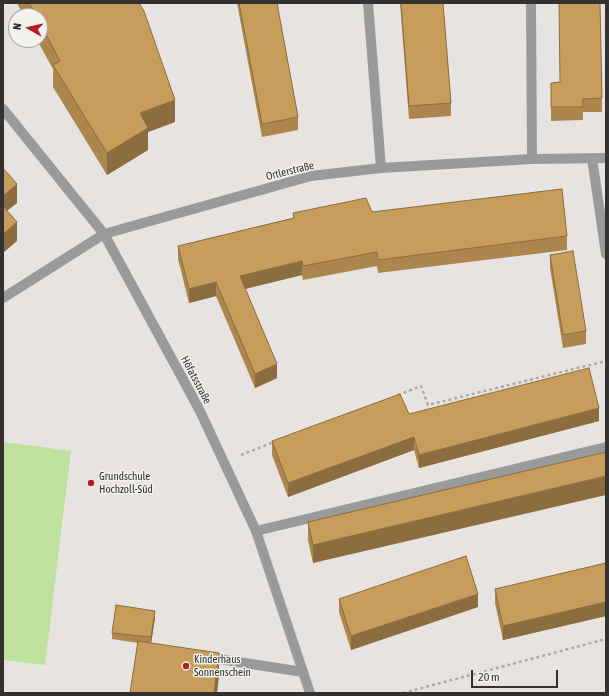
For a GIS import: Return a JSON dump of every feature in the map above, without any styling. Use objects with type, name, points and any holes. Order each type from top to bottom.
[{"type":"street","points":[[368,3],[381,168]]},
{"type":"street","points":[[531,3],[532,158]]},
{"type":"street","name":"Höfatsstraße","points":[[3,109],[104,234],[199,409],[256,531],[310,693]]},
{"type":"street","name":"Ortlerstraße","points":[[3,298],[104,234],[311,176],[381,168],[532,158],[606,158]]},
{"type":"street","points":[[592,158],[606,254]]},
{"type":"street","points":[[256,531],[606,447]]},
{"type":"street","points":[[193,655],[303,672]]},
{"type":"path","points":[[392,398],[420,386],[428,405],[606,361]]},
{"type":"path","points":[[224,462],[275,442]]},
{"type":"path","points":[[403,693],[606,639]]},
{"type":"green space","points":[[3,442],[71,451],[45,665],[3,660]]},
{"type":"building","points":[[29,3],[139,3],[144,11],[175,100],[140,113],[148,128],[107,153],[53,65],[60,61],[48,38],[48,8],[32,8]]},
{"type":"building","points":[[239,3],[277,3],[298,117],[262,124]]},
{"type":"building","points":[[401,3],[443,3],[451,103],[409,106]]},
{"type":"building","points":[[559,3],[600,3],[602,98],[583,99],[583,107],[551,107],[551,83],[560,82]]},
{"type":"building","points":[[3,168],[17,184],[3,196]]},
{"type":"building","points":[[562,189],[567,236],[378,260],[377,252],[303,266],[302,261],[240,276],[277,364],[255,374],[216,282],[189,289],[178,246],[294,218],[293,213],[366,198],[372,212]]},
{"type":"building","points":[[3,206],[17,222],[3,234]]},
{"type":"building","points":[[573,251],[586,331],[563,335],[550,255]]},
{"type":"building","points":[[589,368],[599,408],[419,455],[414,437],[288,483],[272,441],[400,394],[409,414]]},
{"type":"building","points":[[606,452],[606,476],[313,545],[308,522]]},
{"type":"building","points":[[466,556],[478,594],[351,636],[339,599]]},
{"type":"building","points":[[606,563],[606,602],[503,626],[495,589]]},
{"type":"building","points":[[116,605],[155,611],[151,637],[112,633]]},
{"type":"building","points":[[138,641],[219,653],[214,693],[130,693]]},
{"type":"place","name":"Grundschule Hochzoll-Süd","points":[[91,483]]},
{"type":"place","name":"Kinderhaus Sonnenschein","points":[[186,666]]}]
